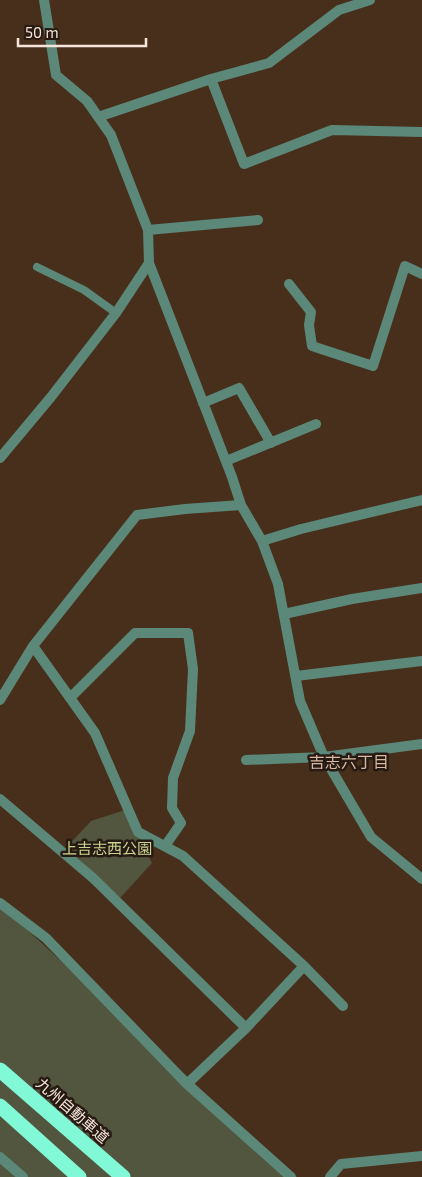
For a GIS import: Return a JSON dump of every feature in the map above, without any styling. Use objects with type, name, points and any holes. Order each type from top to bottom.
[{"type":"highway","name":"九州自動車道","points":[[0,1070],[124,1177]]},
{"type":"highway","points":[[0,1106],[80,1177]]},
{"type":"street","points":[[44,0],[56,75],[87,101],[111,135],[148,230],[149,263],[226,461],[241,505],[262,541],[278,584],[300,701],[324,757],[371,837],[422,879]]},
{"type":"street","points":[[98,117],[211,79],[269,63],[339,10],[370,0]]},
{"type":"street","points":[[211,79],[244,164],[332,130],[422,132]]},
{"type":"street","points":[[148,230],[258,220]]},
{"type":"street","points":[[0,458],[51,397],[116,313],[149,263]]},
{"type":"street","points":[[289,284],[311,312],[309,325],[312,346],[373,366],[404,266],[422,274]]},
{"type":"street","points":[[203,402],[239,388],[271,443]]},
{"type":"street","points":[[226,461],[316,424]]},
{"type":"street","points":[[262,541],[301,529],[422,500]]},
{"type":"street","points":[[0,700],[33,646],[137,515],[241,505]]},
{"type":"street","points":[[284,614],[352,599],[422,588]]},
{"type":"street","points":[[70,698],[135,633],[188,633],[193,669],[190,731],[174,778],[172,800],[172,808],[181,823],[165,846]]},
{"type":"street","points":[[33,646],[95,733],[138,832],[183,856],[304,966],[342,1006]]},
{"type":"street","points":[[296,676],[422,661]]},
{"type":"street","points":[[246,760],[324,757],[422,744]]},
{"type":"street","points":[[0,798],[93,878],[246,1028]]},
{"type":"street","points":[[0,903],[46,938],[186,1084],[291,1177]]},
{"type":"street","points":[[186,1084],[246,1028],[304,966]]},
{"type":"street","points":[[0,1156],[23,1177]]},
{"type":"street","points":[[330,1177],[341,1164],[422,1156]]},
{"type":"lane","points":[[37,267],[84,290],[116,313]]},
{"type":"green space","name":"上吉志西公園","points":[[125,810],[134,834],[156,844],[149,857],[152,863],[120,898],[65,849],[91,821]]},
{"type":"green space","points":[[0,905],[297,1177],[0,1177]]},
{"type":"district","name":"吉志六丁目","points":[[349,761]]}]
